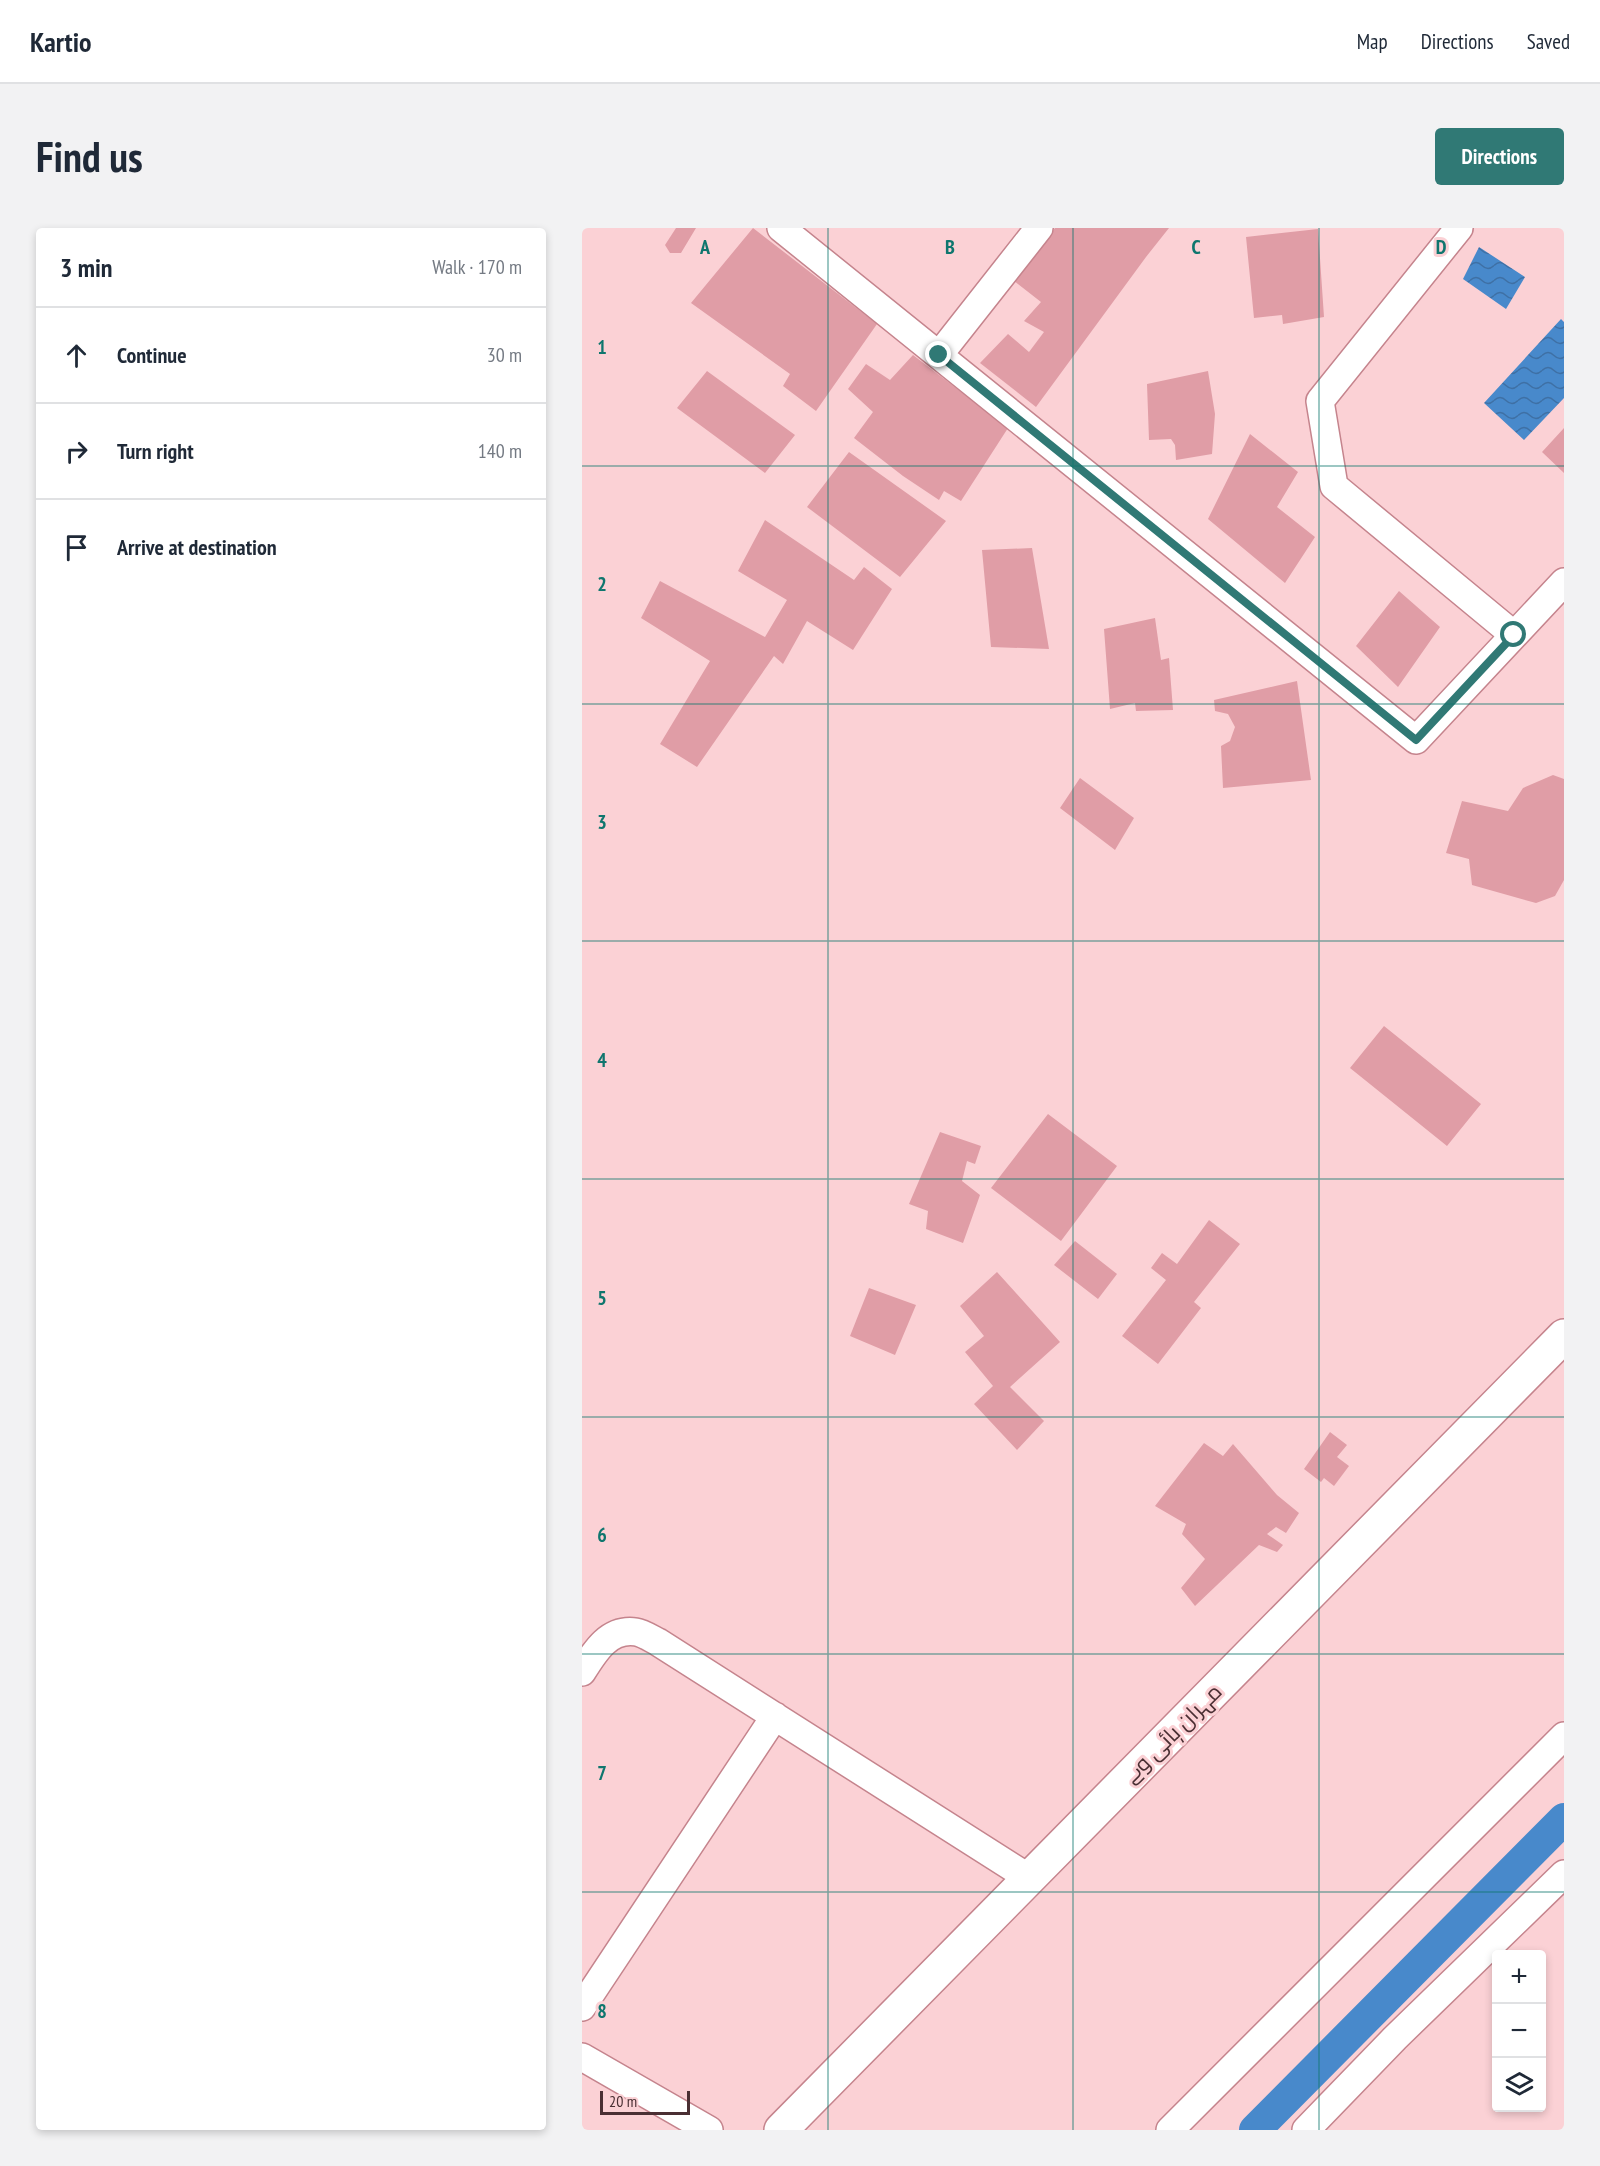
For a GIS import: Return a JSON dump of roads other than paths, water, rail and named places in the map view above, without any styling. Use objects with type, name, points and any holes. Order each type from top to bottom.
[{"type":"main road","name":"مہران ہائی وے","points":[[781,2130],[1564,1336]]},
{"type":"street","points":[[781,228],[1416,740],[1564,582]]},
{"type":"street","points":[[939,355],[1039,228]]},
{"type":"street","points":[[1459,228],[1320,401],[1334,486],[1514,635]]},
{"type":"street","points":[[582,1672],[600,1645],[615,1633],[637,1632],[658,1642],[1029,1878]]},
{"type":"street","points":[[582,2007],[775,1716]]},
{"type":"street","points":[[1170,2130],[1564,1736]]},
{"type":"street","points":[[1306,2130],[1395,2038],[1564,1874]]},
{"type":"street","points":[[582,2057],[709,2130]]},
{"type":"water","points":[[1479,247],[1525,277],[1506,309],[1463,279]]},
{"type":"water","points":[[1561,319],[1564,322],[1564,398],[1524,440],[1484,403]]},
{"type":"waterway","points":[[1255,2130],[1564,1819]]}]
